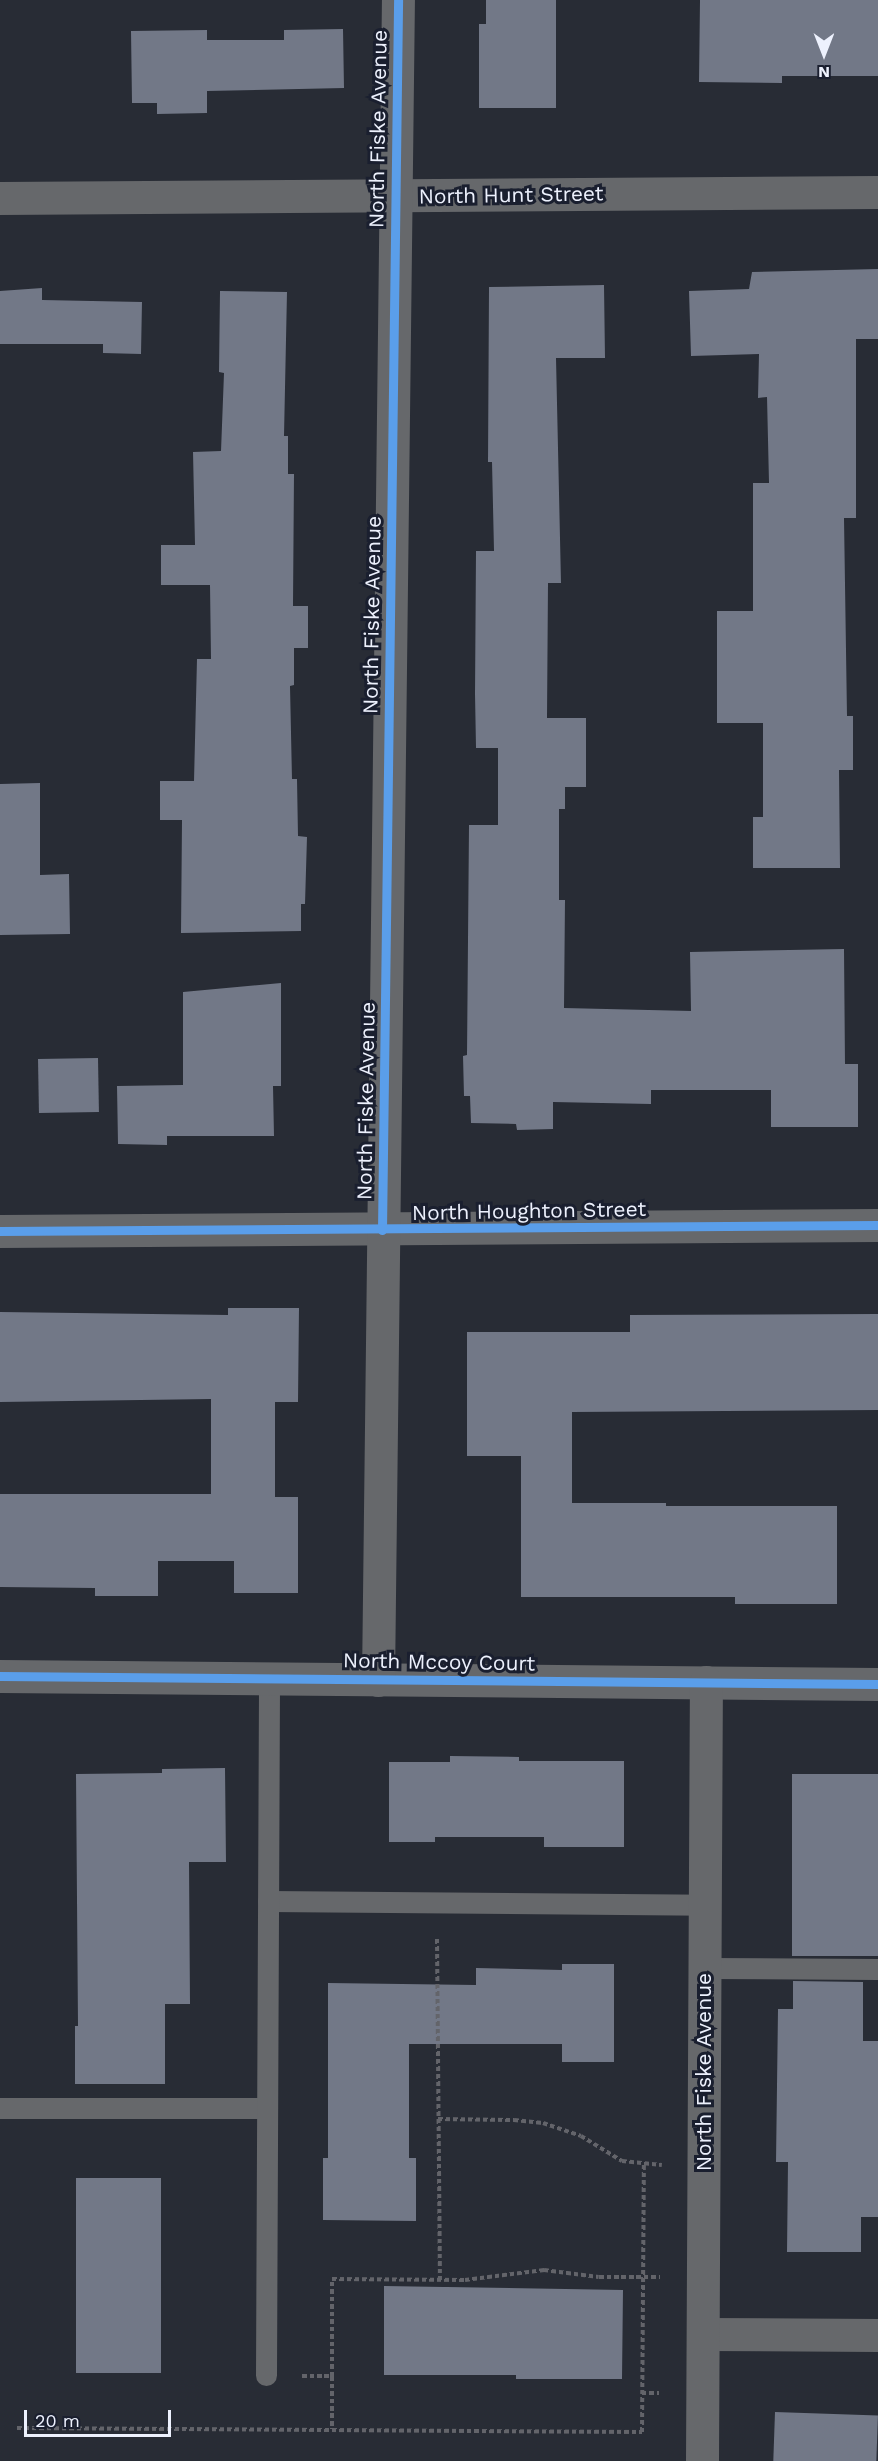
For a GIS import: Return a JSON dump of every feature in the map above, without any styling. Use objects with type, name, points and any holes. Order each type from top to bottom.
[{"type":"street","name":"North Fiske Avenue","points":[[378,1680],[398,0]]},
{"type":"street","name":"North Hunt Street","points":[[0,198],[878,192]]},
{"type":"street","name":"North Houghton Street","points":[[0,1231],[878,1225]]},
{"type":"street","name":"North Mccoy Court","points":[[0,1676],[878,1684]]},
{"type":"street","name":"North Fiske Avenue","points":[[702,2461],[706,1682]]},
{"type":"street","points":[[703,2334],[878,2335]]},
{"type":"lane","points":[[266,2375],[269,1678]]},
{"type":"lane","points":[[268,1901],[705,1905]]},
{"type":"lane","points":[[705,1968],[878,1969]]},
{"type":"lane","points":[[0,2108],[267,2108]]},
{"type":"path","points":[[436,1903],[440,2280]]},
{"type":"path","points":[[438,2119],[543,2123],[581,2136],[621,2161],[644,2165],[704,2165]]},
{"type":"path","points":[[17,2428],[642,2432],[644,2165]]},
{"type":"path","points":[[332,2429],[332,2279],[465,2280],[544,2270],[599,2277],[703,2275]]},
{"type":"path","points":[[266,2375],[332,2376]]},
{"type":"building","points":[[486,0],[556,0],[556,108],[479,108],[479,24],[486,24]]},
{"type":"building","points":[[700,0],[878,0],[878,76],[782,76],[782,83],[699,82]]},
{"type":"building","points":[[343,29],[344,88],[207,91],[207,113],[157,114],[157,103],[132,103],[131,31],[207,30],[207,40],[284,40],[284,30]]},
{"type":"building","points":[[878,269],[878,339],[856,339],[856,518],[844,518],[847,716],[853,716],[853,770],[839,770],[840,868],[753,868],[753,817],[763,817],[763,723],[717,723],[717,611],[753,611],[753,483],[769,483],[767,397],[758,398],[759,354],[691,356],[689,291],[749,289],[752,272]]},
{"type":"building","points":[[604,285],[605,358],[556,358],[561,583],[548,583],[547,718],[586,718],[586,787],[565,787],[565,809],[559,809],[559,900],[565,900],[564,1008],[691,1011],[690,952],[844,949],[845,1064],[858,1064],[858,1127],[771,1127],[771,1090],[651,1090],[651,1104],[553,1102],[553,1129],[517,1130],[516,1124],[471,1123],[470,1096],[464,1096],[463,1056],[467,1055],[469,825],[498,825],[498,748],[476,748],[475,694],[476,551],[494,551],[492,462],[488,462],[489,287]]},
{"type":"building","points":[[42,288],[42,300],[142,302],[141,354],[103,353],[103,344],[0,344],[0,291]]},
{"type":"building","points":[[220,291],[287,292],[284,436],[288,436],[288,474],[294,474],[293,606],[308,606],[308,648],[294,648],[294,685],[290,686],[292,779],[297,779],[298,836],[307,837],[305,904],[301,904],[301,931],[181,933],[182,820],[160,820],[160,781],[194,781],[197,659],[211,659],[210,585],[161,585],[161,545],[195,545],[193,452],[221,451],[224,373],[219,372]]},
{"type":"building","points":[[40,783],[40,875],[69,874],[70,934],[0,935],[0,784]]},
{"type":"building","points":[[281,983],[281,1086],[273,1086],[274,1136],[167,1136],[167,1145],[118,1144],[117,1086],[183,1085],[183,992]]},
{"type":"building","points":[[98,1058],[99,1112],[39,1113],[38,1059]]},
{"type":"building","points":[[228,1308],[299,1308],[298,1402],[275,1402],[275,1497],[298,1497],[298,1593],[234,1593],[234,1561],[158,1561],[158,1596],[95,1596],[95,1588],[0,1587],[0,1494],[211,1494],[211,1399],[0,1402],[0,1312],[228,1315]]},
{"type":"building","points":[[878,1314],[878,1410],[572,1412],[572,1503],[666,1503],[666,1506],[837,1506],[837,1604],[735,1604],[735,1597],[521,1597],[521,1456],[467,1456],[467,1332],[630,1332],[630,1315]]},
{"type":"building","points":[[450,1756],[519,1757],[519,1761],[624,1761],[624,1847],[544,1847],[544,1837],[435,1837],[435,1842],[389,1842],[389,1762],[450,1762]]},
{"type":"building","points":[[225,1768],[226,1862],[189,1862],[190,2004],[165,2004],[165,2084],[75,2084],[75,2026],[78,2026],[76,1774],[162,1773],[162,1769]]},
{"type":"building","points":[[792,1774],[878,1774],[878,1956],[792,1956]]},
{"type":"building","points":[[562,1964],[614,1964],[614,2062],[562,2062],[562,2044],[409,2044],[409,2158],[416,2158],[416,2221],[323,2220],[323,2158],[328,2158],[328,1983],[476,1985],[476,1968],[562,1970]]},
{"type":"building","points":[[793,1981],[863,1982],[863,2041],[878,2041],[878,2217],[861,2217],[861,2252],[787,2252],[788,2162],[776,2162],[778,2009],[793,2009]]},
{"type":"building","points":[[76,2178],[161,2178],[161,2373],[76,2373]]},
{"type":"building","points":[[384,2286],[623,2290],[622,2379],[516,2379],[516,2375],[384,2375]]},
{"type":"building","points":[[775,2412],[878,2416],[876,2461],[773,2461]]},
{"type":"cycle path","points":[[382,1230],[398,0]]},
{"type":"cycle path","points":[[0,1231],[878,1225]]},
{"type":"cycle path","points":[[0,1676],[878,1684]]}]
